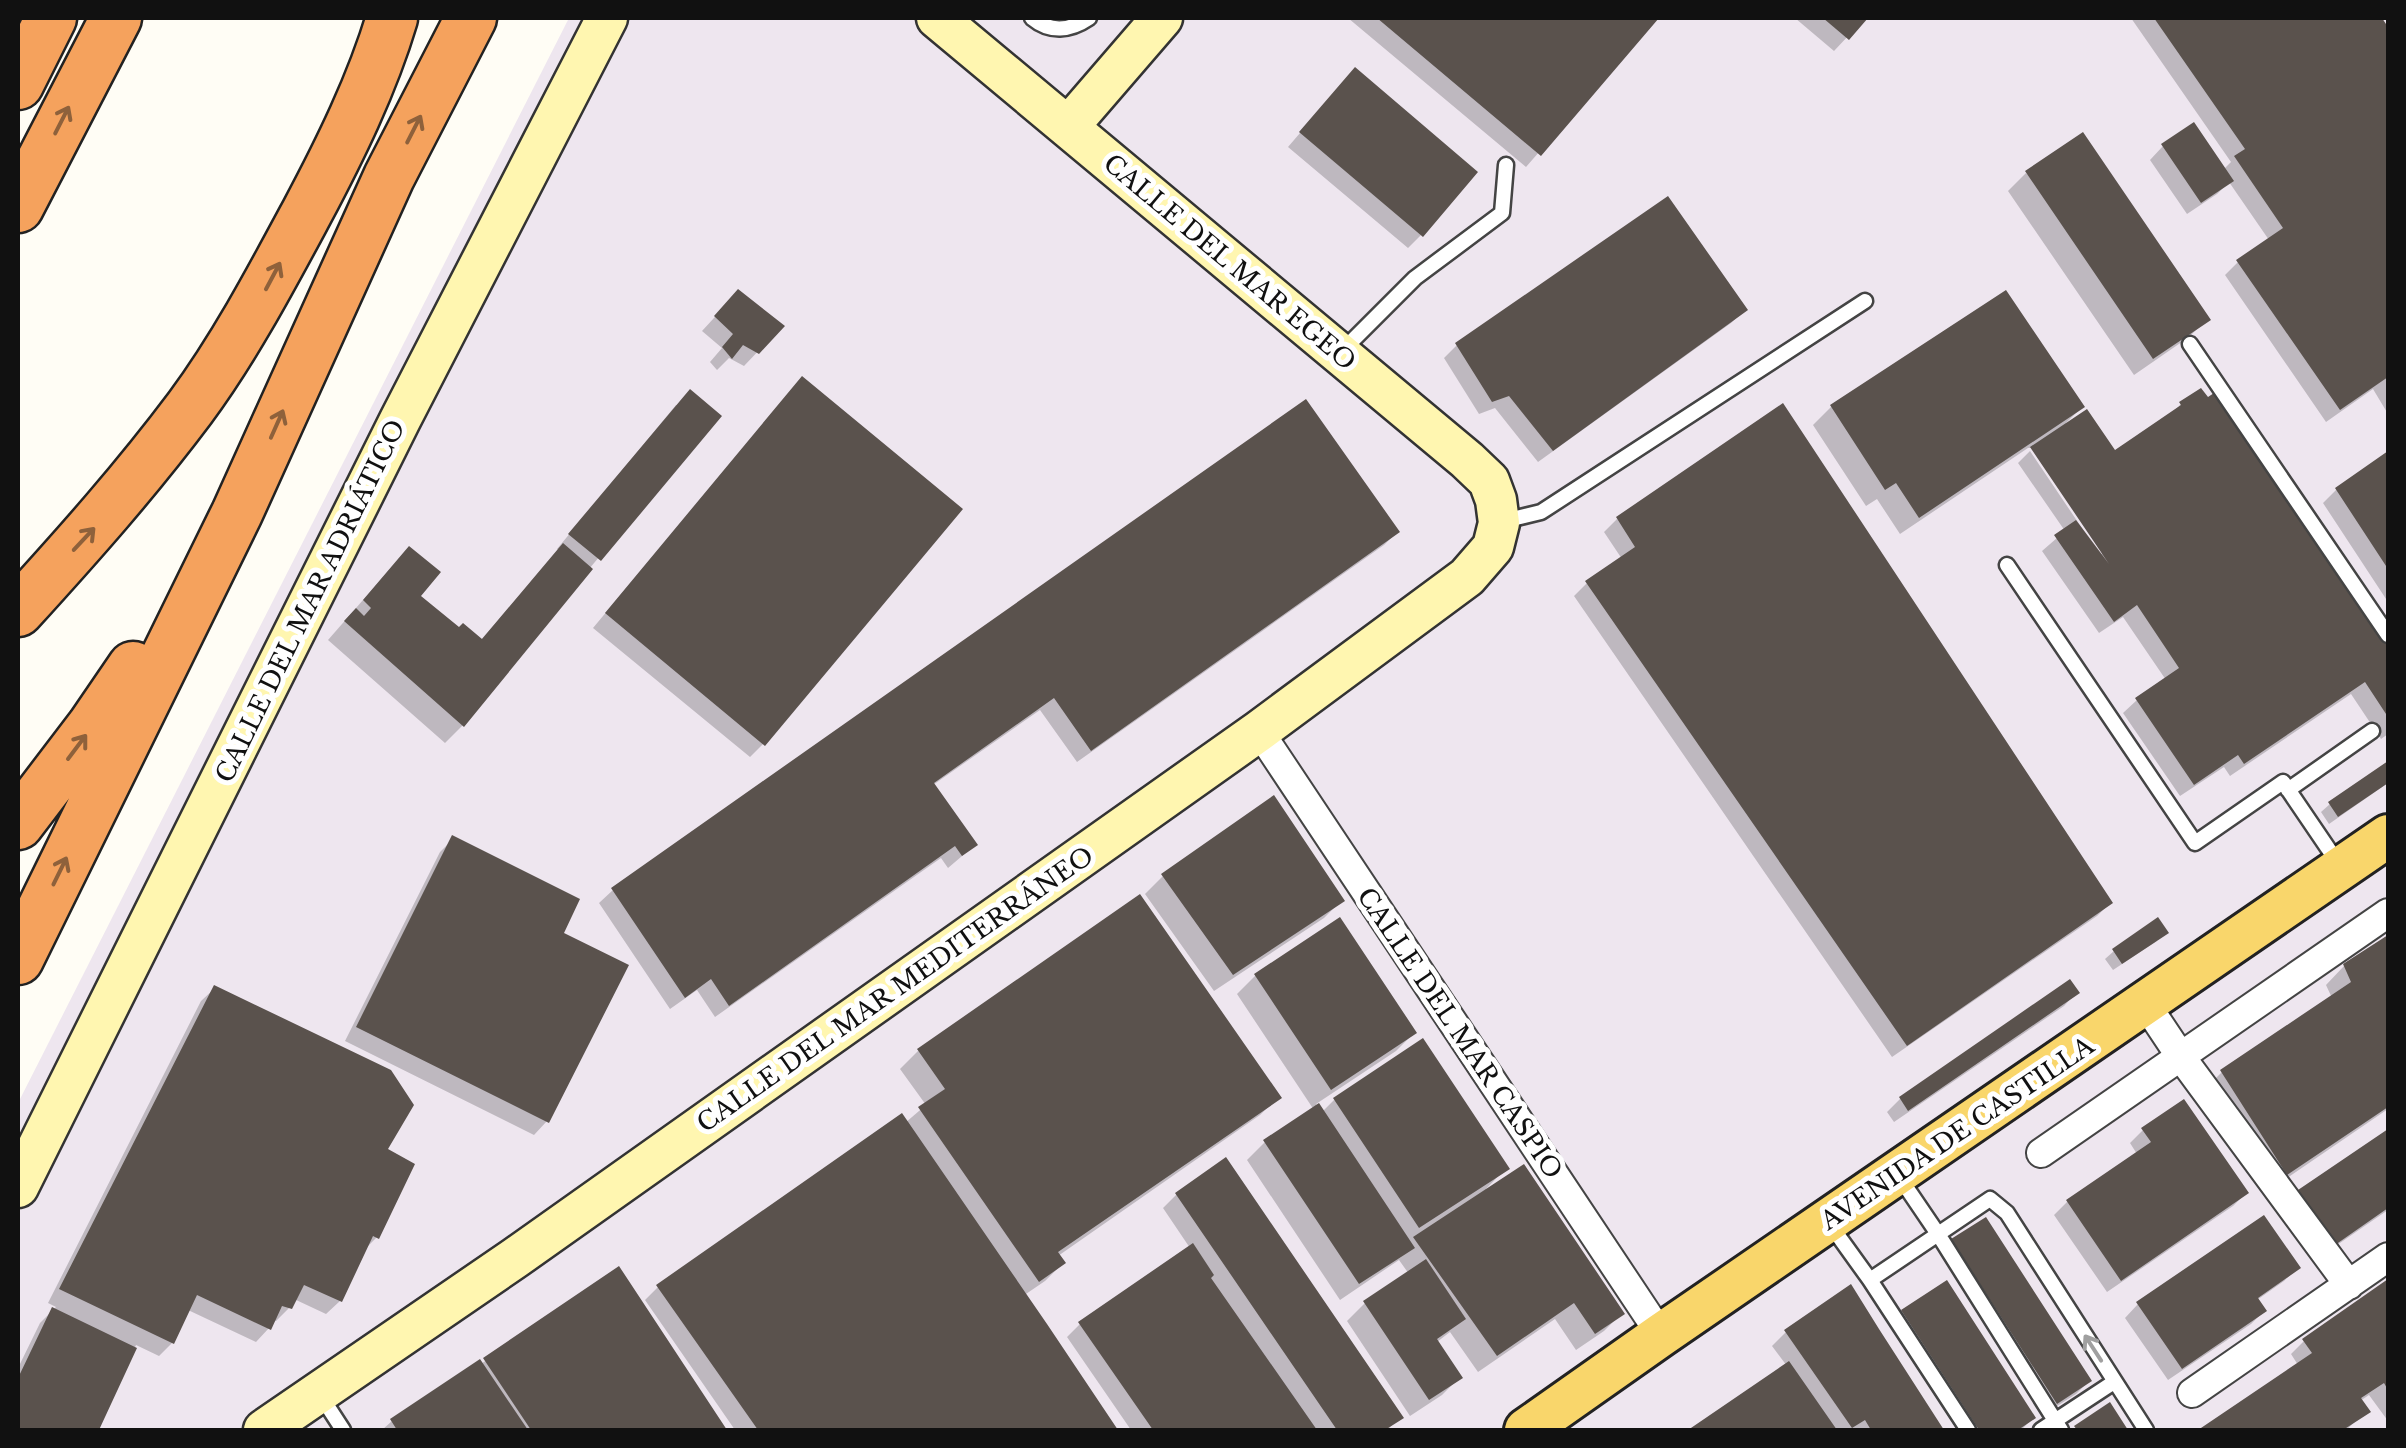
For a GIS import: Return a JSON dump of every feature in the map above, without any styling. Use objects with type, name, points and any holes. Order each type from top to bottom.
[{"type":"highway","points":[[18,84],[51,18]]},
{"type":"highway","points":[[18,207],[116,18]]},
{"type":"highway","points":[[18,610],[108,513],[192,405],[264,294],[327,175],[380,56],[392,18]]},
{"type":"highway","points":[[18,959],[236,513],[389,178],[471,18]]},
{"type":"highway","points":[[18,824],[92,727],[236,513]]},
{"type":"main road","name":"AVENIDA DE CASTILLA","points":[[1526,1430],[2388,836]]},
{"type":"street","name":"CALLE DEL MAR ADRIÁTICO","points":[[18,1187],[391,438],[607,18]]},
{"type":"street","name":"CALLE DEL MAR EGEO","points":[[937,18],[1467,460],[1489,481],[1499,523]]},
{"type":"street","points":[[1068,127],[1162,18]]},
{"type":"street","name":"CALLE DEL MAR MEDITERRÁNEO","points":[[264,1430],[516,1258],[1259,731],[1467,577],[1493,547],[1499,523]]},
{"type":"street","name":"CALLE DEL MAR CASPIO","points":[[1259,731],[1661,1335]]},
{"type":"street","points":[[2041,1153],[2388,913]]},
{"type":"street","points":[[2145,1003],[2349,1284]]},
{"type":"street","points":[[2192,1393],[2388,1257]]},
{"type":"lane","points":[[1032,18],[1058,30],[1089,18]]},
{"type":"lane","points":[[1339,353],[1415,278],[1502,213],[1506,166]]},
{"type":"lane","points":[[1499,523],[1541,512],[1865,302]]},
{"type":"lane","points":[[2190,344],[2388,635]]},
{"type":"lane","points":[[2007,564],[2194,843],[2283,782],[2342,868]]},
{"type":"lane","points":[[2288,790],[2372,731]]},
{"type":"lane","points":[[1896,1173],[2058,1426]]},
{"type":"lane","points":[[1870,1280],[1990,1199],[2007,1214],[2146,1430]]},
{"type":"lane","points":[[1828,1221],[1968,1430]]},
{"type":"lane","points":[[2041,1430],[2058,1426],[2114,1382]]},
{"type":"lane","points":[[319,1393],[344,1430]]},
{"type":"shaded area","points":[[569,18],[2388,18],[2388,1430],[18,1430],[18,1103]]},
{"type":"building","points":[[1377,18],[1659,18],[1541,156]]},
{"type":"building","points":[[1823,18],[1868,18],[1849,40]]},
{"type":"building","points":[[2154,18],[2382,18],[2388,27],[2388,377],[2340,410],[2236,260],[2283,228],[2234,156],[2245,149]]},
{"type":"building","points":[[1355,67],[1478,172],[1423,237],[1299,132]]},
{"type":"building","points":[[2194,122],[2234,181],[2201,203],[2161,144]]},
{"type":"building","points":[[2083,132],[2211,320],[2153,359],[2025,171]]},
{"type":"building","points":[[1668,196],[1748,310],[1553,451],[1509,396],[1492,402],[1455,343]]},
{"type":"building","points":[[738,289],[785,326],[759,354],[743,345],[732,359],[722,347],[733,334],[714,316]]},
{"type":"building","points":[[2006,290],[2085,407],[1919,518],[1896,483],[1885,490],[1830,405]]},
{"type":"building","points":[[802,376],[963,509],[765,746],[605,613]]},
{"type":"building","points":[[2201,388],[2208,397],[2217,391],[2388,645],[2388,717],[2365,682],[2244,764],[2238,755],[2194,785],[2135,698],[2179,668],[2137,605],[2114,622],[2054,535],[2076,520],[2109,564],[2030,447],[2087,409],[2115,450]]},
{"type":"building","points":[[690,389],[722,416],[601,561],[568,534]]},
{"type":"building","points":[[1306,399],[1400,532],[1091,751],[1054,698],[934,783],[978,845],[962,856],[955,846],[729,1006],[711,979],[685,998],[611,888]]},
{"type":"building","points":[[1783,403],[2113,903],[1907,1046],[1585,581],[1635,547],[1616,517]]},
{"type":"building","points":[[2388,451],[2388,569],[2335,488]]},
{"type":"building","points":[[563,543],[593,569],[464,727],[344,621],[356,608],[364,616],[371,608],[363,600],[409,546],[441,572],[421,596],[459,627],[463,623],[482,639]]},
{"type":"building","points":[[2388,761],[2388,783],[2338,817],[2328,802]]},
{"type":"building","points":[[1274,795],[1345,901],[1233,975],[1161,874]]},
{"type":"building","points":[[452,835],[580,899],[564,933],[629,965],[549,1123],[356,1027]]},
{"type":"building","points":[[1140,894],[1282,1098],[1058,1252],[1066,1263],[1039,1282],[918,1107],[945,1089],[917,1049]]},
{"type":"building","points":[[1340,917],[1417,1033],[1331,1090],[1254,974]]},
{"type":"building","points":[[2158,917],[2169,933],[2122,964],[2112,949]]},
{"type":"building","points":[[2388,935],[2388,1107],[2287,1175],[2220,1070],[2351,982],[2343,964]]},
{"type":"building","points":[[2070,979],[2080,993],[1908,1111],[1899,1097]]},
{"type":"building","points":[[214,985],[391,1070],[414,1105],[388,1149],[415,1164],[379,1239],[373,1236],[342,1302],[304,1285],[292,1309],[282,1306],[271,1330],[197,1295],[174,1344],[59,1289]]},
{"type":"building","points":[[1423,1038],[1510,1169],[1419,1228],[1333,1098]]},
{"type":"building","points":[[2184,1099],[2249,1193],[2121,1281],[2066,1200],[2151,1142],[2141,1128]]},
{"type":"building","points":[[1319,1103],[1415,1248],[1359,1284],[1263,1140]]},
{"type":"building","points":[[902,1113],[1118,1430],[758,1430],[656,1285]]},
{"type":"building","points":[[2388,1129],[2388,1208],[2335,1245],[2298,1190]]},
{"type":"building","points":[[1226,1157],[1404,1418],[1385,1430],[1337,1430],[1175,1193]]},
{"type":"building","points":[[1524,1164],[1625,1314],[1595,1334],[1574,1303],[1497,1356],[1413,1237]]},
{"type":"building","points":[[2264,1215],[2301,1268],[2258,1298],[2267,1311],[2182,1369],[2136,1302]]},
{"type":"building","points":[[1986,1217],[2092,1381],[2057,1404],[1951,1239]]},
{"type":"building","points":[[1193,1243],[1214,1275],[1211,1278],[1317,1430],[1153,1430],[1078,1322]]},
{"type":"building","points":[[1426,1259],[1466,1319],[1437,1339],[1463,1378],[1429,1400],[1363,1301]]},
{"type":"building","points":[[619,1266],[727,1430],[531,1430],[483,1358]]},
{"type":"building","points":[[2388,1279],[2388,1390],[2384,1383],[2361,1398],[2371,1412],[2343,1430],[2198,1430],[2312,1353],[2302,1339]]},
{"type":"building","points":[[1947,1280],[2036,1418],[2018,1430],[1979,1430],[1901,1310]]},
{"type":"building","points":[[1851,1284],[1944,1430],[1871,1430],[1865,1420],[1852,1428],[1784,1330]]},
{"type":"building","points":[[52,1307],[137,1348],[99,1430],[18,1430],[18,1378]]},
{"type":"building","points":[[480,1359],[528,1430],[397,1430],[390,1419]]},
{"type":"building","points":[[1789,1361],[1837,1430],[1688,1430]]},
{"type":"building","points":[[2110,1402],[2128,1430],[2077,1430],[2074,1426]]}]
